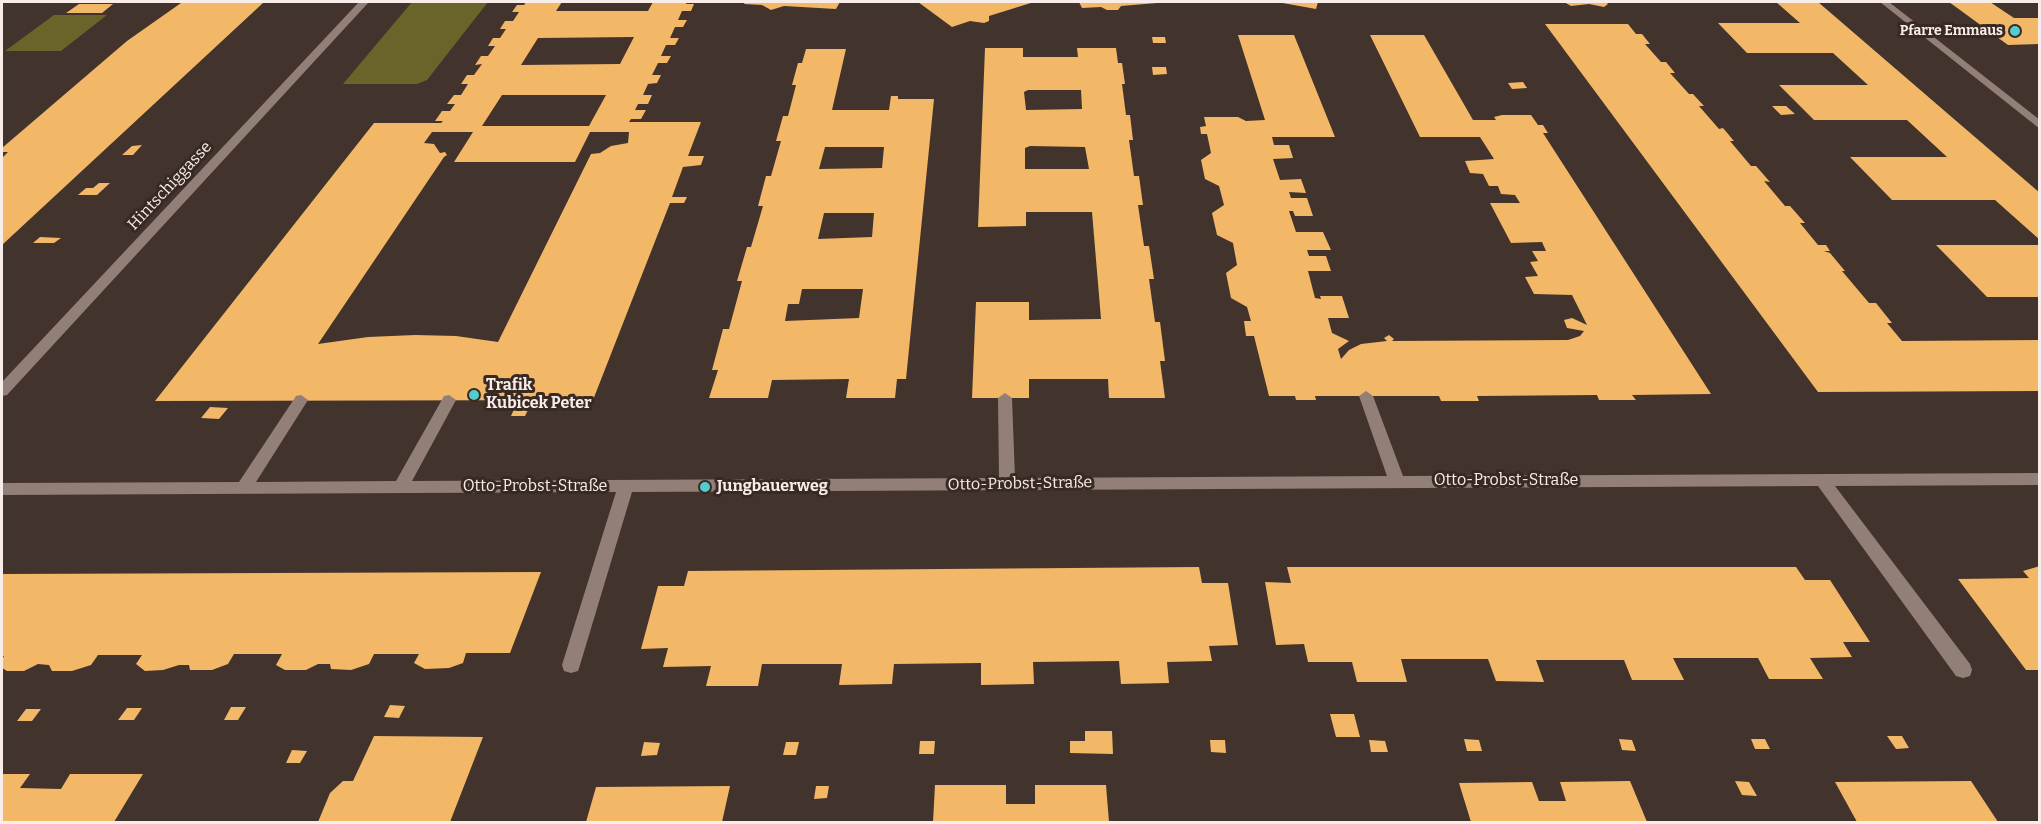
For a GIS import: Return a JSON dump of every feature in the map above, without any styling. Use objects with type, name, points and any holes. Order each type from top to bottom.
[{"type":"street","points":[[1884,2],[2040,126]]},
{"type":"street","name":"Hintschiggasse","points":[[2,391],[363,3]]},
{"type":"street","points":[[1366,396],[1397,482]]},
{"type":"street","points":[[1005,398],[1007,484]]},
{"type":"street","points":[[243,488],[301,400]]},
{"type":"street","points":[[400,487],[449,400]]},
{"type":"street","name":"Otto-Probst-Straße","points":[[2,489],[625,488],[2040,479]]},
{"type":"street","points":[[1822,480],[1963,670]]},
{"type":"street","points":[[571,665],[625,488]]},
{"type":"shaded area","points":[[412,2],[488,2],[427,80],[417,84],[343,84]]},
{"type":"shaded area","points":[[54,15],[107,15],[61,51],[5,51]]},
{"type":"building","points":[[526,2],[562,2],[556,11],[648,11],[653,2],[694,4],[691,11],[682,11],[678,20],[687,20],[683,27],[675,27],[670,38],[679,38],[675,45],[666,45],[661,56],[671,56],[667,63],[658,63],[652,75],[661,75],[657,83],[648,84],[643,95],[652,95],[648,104],[638,104],[635,110],[646,110],[641,119],[631,119],[629,122],[701,122],[688,156],[704,156],[701,165],[683,167],[672,197],[687,197],[684,203],[670,203],[593,400],[155,401],[374,123],[441,123],[443,121],[435,121],[442,111],[450,111],[455,104],[447,104],[454,95],[461,95],[468,84],[461,84],[467,75],[474,75],[482,64],[475,65],[481,56],[488,56],[495,46],[488,46],[493,38],[500,38],[506,29],[500,29],[505,21],[513,21],[519,12],[512,12],[517,5],[524,5]],"holes":[[[634,37],[620,64],[521,65],[538,38]],[[502,95],[606,95],[589,126],[482,126]],[[432,132],[473,132],[454,162],[575,162],[590,132],[629,132],[628,143],[611,146],[600,153],[591,154],[498,342],[456,336],[415,335],[368,337],[318,344],[447,155],[445,152],[440,153],[434,144],[424,143]]]},
{"type":"building","points":[[745,2],[840,2],[836,9],[784,6],[771,10],[762,5],[744,4]]},
{"type":"building","points":[[918,2],[1034,2],[989,16],[989,21],[984,23],[970,21],[952,27]]},
{"type":"building","points":[[1079,2],[1157,3],[1121,6],[1118,10],[1107,10],[1101,7],[1082,8]]},
{"type":"building","points":[[1277,2],[1318,2],[1316,9]]},
{"type":"building","points":[[1564,2],[1606,2],[1608,4],[1604,7],[1589,4],[1571,6]]},
{"type":"building","points":[[1776,2],[1818,2],[2040,193],[2040,240],[1995,200],[1892,200],[1850,157],[1947,157],[1907,120],[1814,120],[1779,85],[1868,85],[1833,53],[1747,53],[1718,23],[1800,23]]},
{"type":"building","name":"Pfarre Emmaus","points":[[1949,2],[1990,2],[2014,18],[2040,18],[2040,44],[2008,45]]},
{"type":"building","points":[[181,3],[263,3],[2,245],[2,158],[8,152],[2,152],[2,148],[127,41]]},
{"type":"building","points":[[79,4],[113,4],[102,13],[66,13]]},
{"type":"building","points":[[1545,24],[1628,24],[1636,34],[1642,34],[1650,44],[1645,44],[1661,62],[1666,62],[1675,73],[1670,73],[1689,94],[1693,94],[1704,106],[1699,106],[1719,129],[1723,128],[1734,141],[1730,141],[1751,166],[1756,166],[1770,182],[1764,181],[1785,206],[1790,206],[1805,223],[1800,223],[1818,245],[1826,245],[1830,251],[1824,251],[1830,253],[1869,303],[1876,303],[1892,323],[1887,323],[1902,341],[2040,340],[2040,391],[1818,392]]},
{"type":"building","points":[[1238,35],[1294,35],[1335,137],[1272,137],[1274,145],[1289,145],[1293,158],[1273,159],[1280,180],[1301,179],[1306,193],[1289,192],[1291,198],[1307,198],[1313,216],[1295,216],[1293,211],[1289,211],[1296,232],[1323,232],[1331,250],[1307,250],[1309,256],[1326,256],[1331,271],[1308,271],[1315,298],[1342,296],[1349,318],[1328,318],[1332,333],[1349,341],[1338,349],[1341,359],[1349,350],[1361,344],[1387,341],[1384,338],[1389,335],[1394,339],[1392,341],[1568,340],[1580,336],[1584,331],[1567,328],[1564,320],[1572,318],[1587,325],[1572,295],[1534,294],[1525,277],[1538,276],[1530,262],[1538,261],[1532,251],[1546,251],[1542,242],[1511,243],[1490,203],[1520,203],[1515,195],[1501,194],[1498,186],[1489,186],[1483,174],[1470,173],[1465,161],[1494,159],[1480,137],[1420,137],[1370,35],[1424,35],[1473,120],[1496,120],[1494,117],[1502,115],[1531,115],[1538,125],[1543,125],[1548,133],[1543,133],[1711,394],[1632,395],[1636,400],[1599,400],[1597,395],[1477,396],[1479,401],[1441,401],[1439,396],[1315,396],[1316,400],[1296,400],[1295,396],[1269,396],[1254,336],[1246,336],[1244,321],[1251,321],[1247,307],[1231,298],[1226,273],[1237,265],[1233,243],[1217,235],[1212,213],[1224,205],[1219,186],[1205,179],[1201,160],[1211,153],[1207,134],[1201,134],[1200,127],[1206,126],[1204,117],[1238,117],[1246,121],[1265,120]]},
{"type":"building","points":[[1152,37],[1165,37],[1166,43],[1153,43]]},
{"type":"building","points":[[985,48],[1023,48],[1023,57],[1078,57],[1077,48],[1116,48],[1118,63],[1122,63],[1126,115],[1130,115],[1133,140],[1129,140],[1134,176],[1139,176],[1143,205],[1138,205],[1144,246],[1149,246],[1154,279],[1149,279],[1155,322],[1160,322],[1165,361],[1160,361],[1165,398],[1109,398],[1108,379],[1029,379],[1029,398],[972,398],[976,302],[1029,302],[1029,320],[1101,319],[1092,212],[1026,212],[1026,226],[978,227]],"holes":[[[1028,90],[1081,90],[1082,109],[1026,110],[1024,92]],[[1030,146],[1085,147],[1089,169],[1025,169],[1025,148]]]},
{"type":"building","points":[[806,49],[846,49],[832,110],[889,110],[891,96],[898,96],[898,99],[934,99],[906,379],[897,379],[895,398],[846,398],[849,379],[772,380],[768,398],[709,398],[718,370],[712,370],[723,329],[729,329],[742,281],[737,281],[747,247],[751,247],[763,206],[758,206],[766,176],[771,176],[781,141],[776,141],[783,116],[788,116],[796,85],[792,85],[798,63],[802,63]],"holes":[[[825,147],[884,147],[882,168],[819,169]],[[824,213],[874,213],[872,237],[818,239]],[[802,289],[863,289],[859,318],[785,321],[788,304],[799,304]]]},
{"type":"building","points":[[1152,67],[1166,67],[1167,74],[1153,75]]},
{"type":"building","points":[[1523,82],[1527,88],[1512,89],[1508,83]]},
{"type":"building","points":[[1772,106],[1786,106],[1795,114],[1781,115]]},
{"type":"building","points":[[142,145],[133,155],[122,155],[132,146]]},
{"type":"building","points":[[99,183],[110,183],[97,195],[78,195],[86,188],[93,188]]},
{"type":"building","points":[[40,237],[61,238],[54,243],[33,243]]},
{"type":"building","points":[[1936,245],[2040,245],[2040,297],[1987,297]]},
{"type":"building","points":[[210,407],[228,408],[219,419],[201,418]]},
{"type":"building","points":[[515,407],[529,408],[525,416],[511,416]]},
{"type":"building","points":[[2040,566],[2040,670],[2026,670],[1958,579],[2029,578],[2023,571]]},
{"type":"building","points":[[1199,567],[1202,583],[1228,583],[1238,645],[1209,646],[1212,661],[1167,662],[1169,683],[1121,684],[1119,661],[1033,662],[1034,684],[981,685],[981,663],[894,664],[892,684],[839,685],[842,664],[762,664],[758,686],[706,686],[711,666],[663,667],[668,648],[641,649],[658,586],[684,586],[688,571]]},
{"type":"building","points":[[1287,567],[1796,567],[1805,580],[1830,580],[1870,642],[1843,642],[1852,657],[1810,658],[1823,679],[1769,679],[1758,658],[1673,658],[1684,680],[1632,680],[1624,660],[1536,660],[1544,682],[1496,681],[1488,659],[1401,659],[1407,682],[1357,682],[1352,662],[1308,662],[1304,644],[1276,645],[1265,582],[1291,583]]},
{"type":"building","points":[[541,572],[510,653],[466,653],[463,663],[449,668],[425,669],[414,663],[419,654],[374,654],[369,664],[351,670],[331,669],[330,664],[318,664],[306,670],[285,670],[276,665],[282,654],[234,654],[228,664],[212,670],[190,670],[189,665],[179,665],[163,670],[145,671],[136,664],[142,655],[98,655],[91,665],[72,671],[52,671],[49,665],[38,664],[24,671],[7,671],[2,668],[4,656],[2,656],[2,574]]},
{"type":"building","points":[[390,705],[405,706],[399,718],[384,717]]},
{"type":"building","points":[[231,707],[246,707],[238,720],[224,720]]},
{"type":"building","points":[[127,708],[142,708],[134,720],[118,720]]},
{"type":"building","points":[[26,709],[41,709],[32,721],[17,721]]},
{"type":"building","points":[[1330,714],[1354,714],[1360,737],[1336,737]]},
{"type":"building","points":[[1085,731],[1112,731],[1113,754],[1070,753],[1070,741],[1085,741]]},
{"type":"building","points":[[374,736],[483,737],[450,822],[318,822],[330,793],[343,781],[353,781]]},
{"type":"building","points":[[1887,736],[1902,736],[1909,748],[1896,749]]},
{"type":"building","points":[[1464,739],[1479,740],[1482,751],[1467,751]]},
{"type":"building","points":[[1619,739],[1632,740],[1636,751],[1622,750]]},
{"type":"building","points":[[1751,739],[1765,739],[1770,749],[1755,749]]},
{"type":"building","points":[[1210,740],[1225,740],[1226,753],[1211,752]]},
{"type":"building","points":[[1369,740],[1385,741],[1388,752],[1371,752]]},
{"type":"building","points":[[920,741],[935,741],[934,754],[919,754]]},
{"type":"building","points":[[644,742],[660,743],[657,755],[641,756]]},
{"type":"building","points":[[786,742],[799,742],[796,755],[783,755]]},
{"type":"building","points":[[292,750],[307,751],[300,763],[286,763]]},
{"type":"building","points":[[2,774],[30,774],[20,788],[61,789],[70,774],[143,774],[114,822],[2,822]]},
{"type":"building","points":[[1630,781],[1647,822],[1471,822],[1459,783],[1532,782],[1539,801],[1566,801],[1560,782]]},
{"type":"building","points":[[1735,781],[1749,782],[1757,796],[1742,795]]},
{"type":"building","points":[[1971,781],[1998,822],[1857,822],[1835,782]]},
{"type":"building","points":[[935,785],[1006,785],[1006,804],[1035,804],[1035,785],[1106,785],[1109,822],[933,822]]},
{"type":"building","points":[[730,786],[722,822],[586,822],[596,787]]},
{"type":"building","points":[[816,786],[829,786],[827,798],[814,799]]},
{"type":"place","name":"Pfarre Emmaus","points":[[2015,31]]},
{"type":"place","name":"Trafik Kubicek Peter","points":[[474,395]]},
{"type":"place","name":"Jungbauerweg","points":[[705,487]]}]
